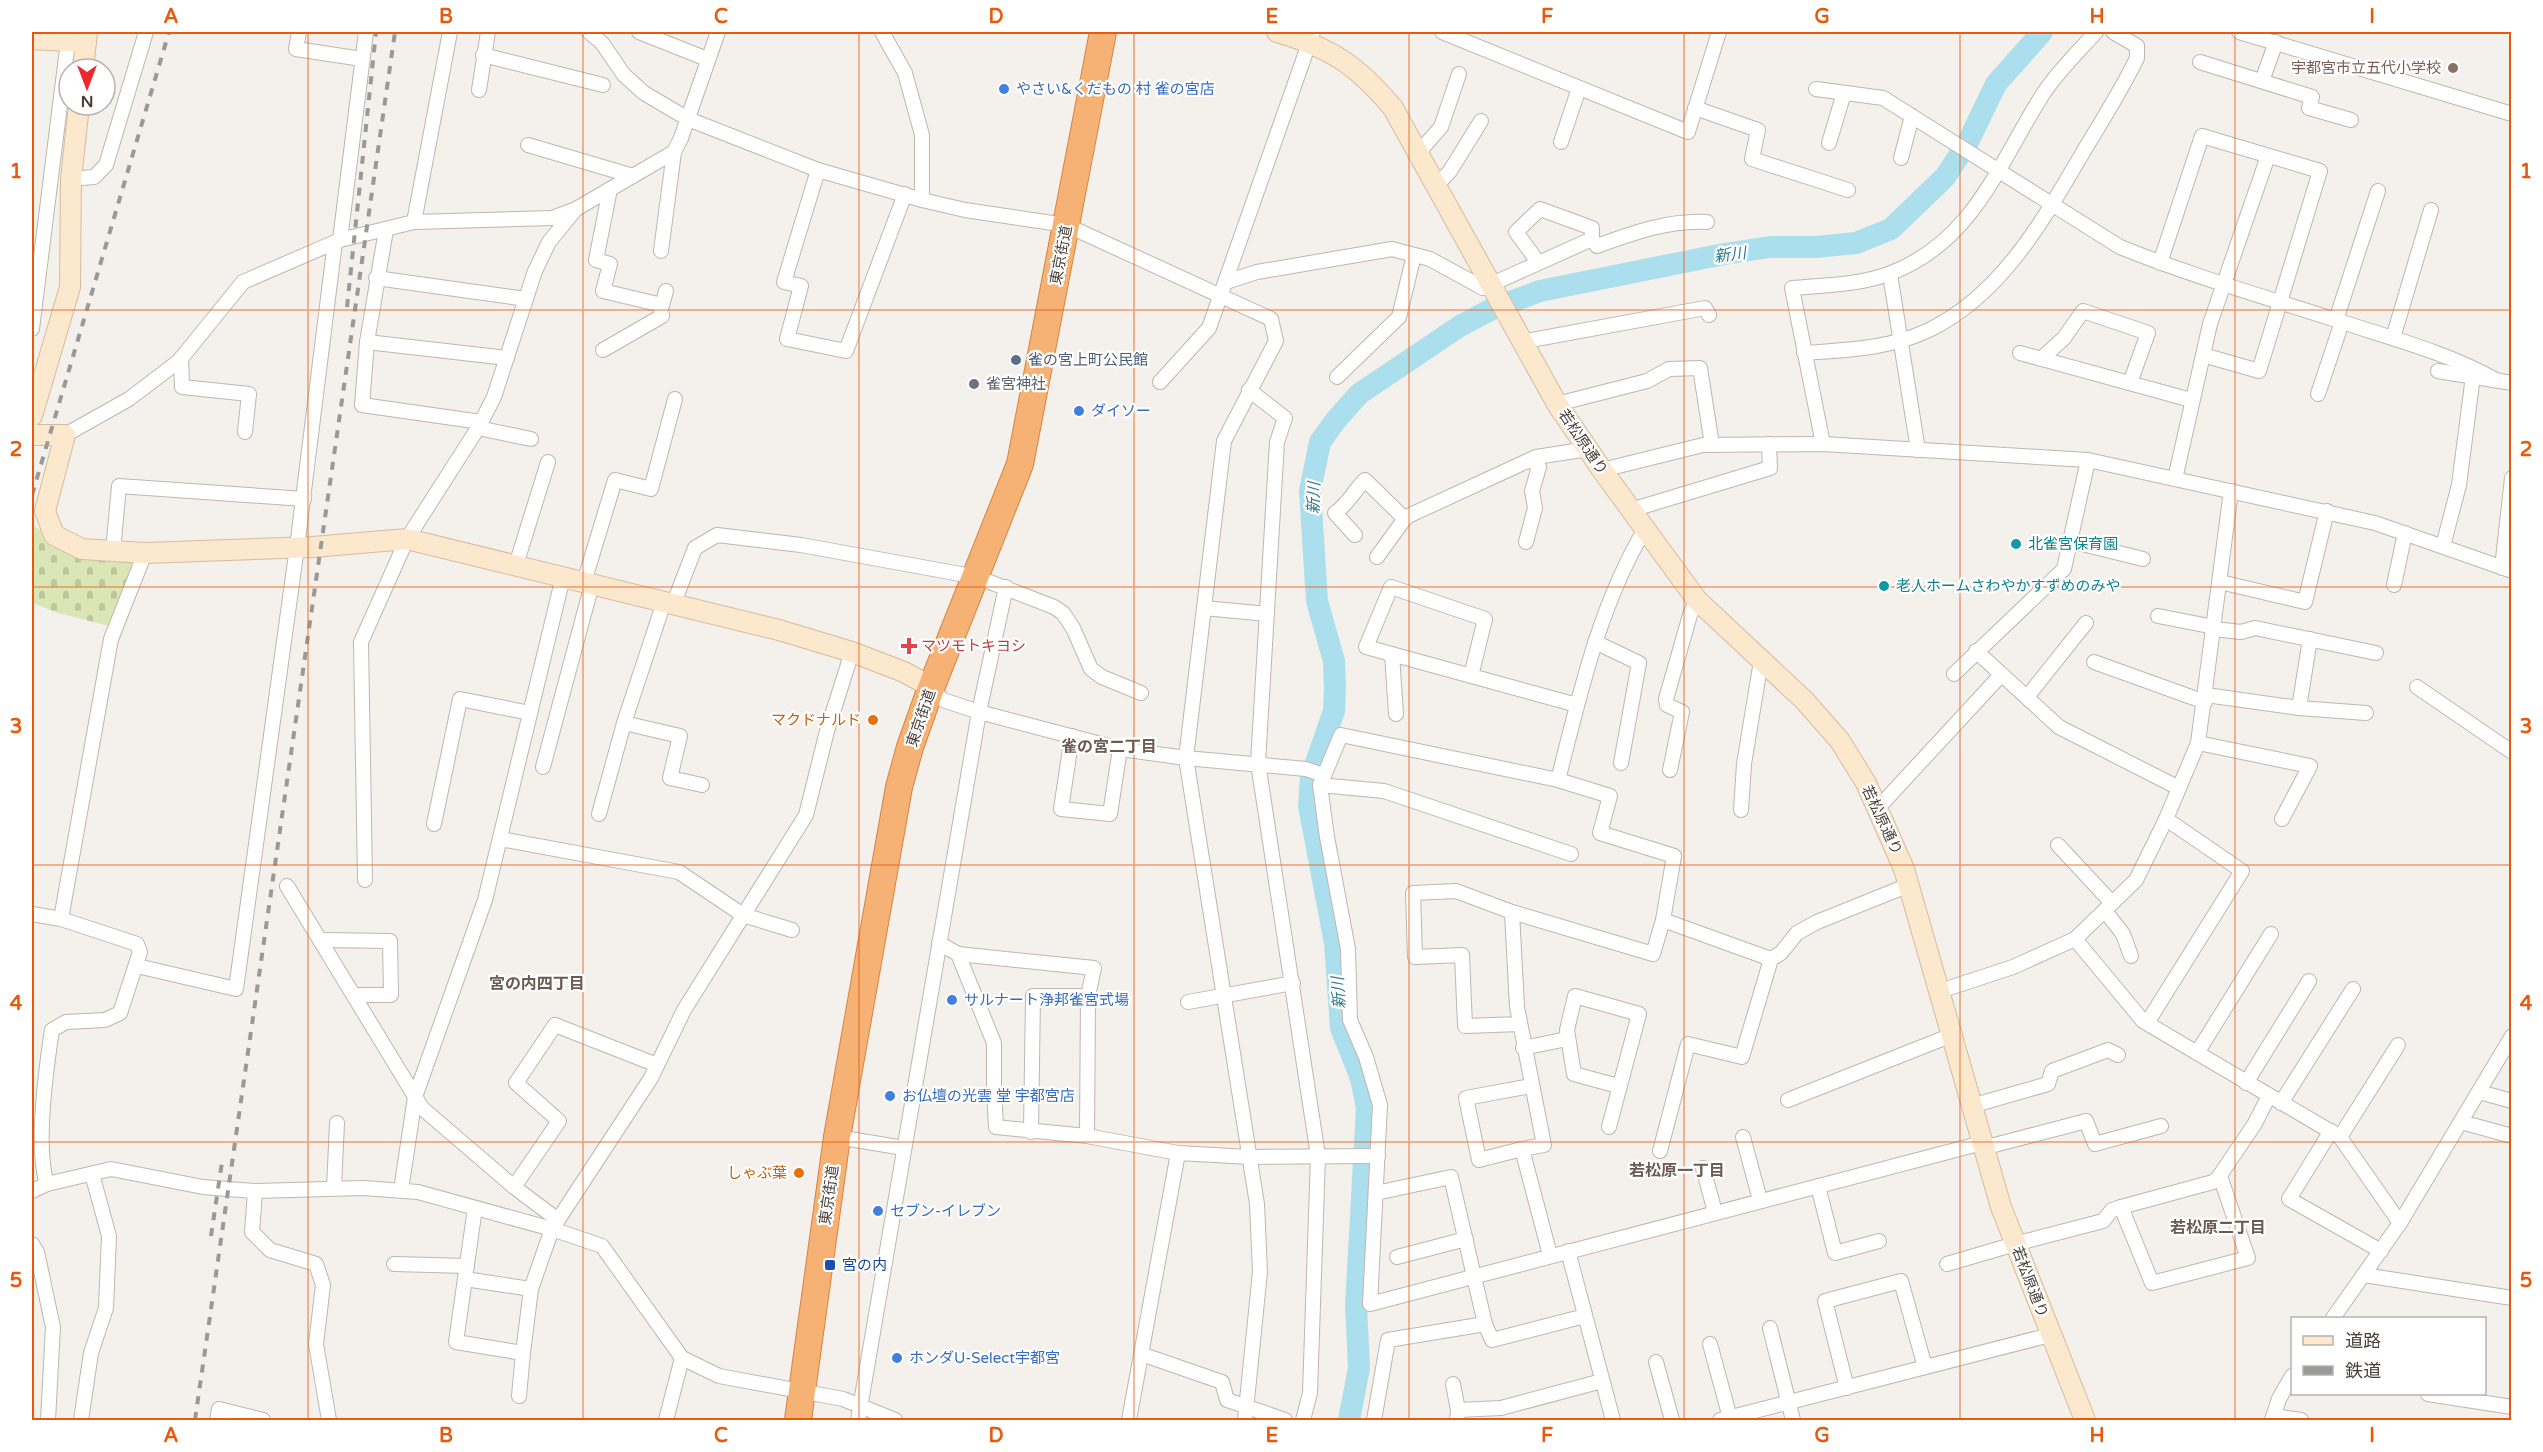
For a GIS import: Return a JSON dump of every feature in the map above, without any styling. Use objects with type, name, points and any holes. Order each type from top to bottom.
[{"type":"highway","name":"東京街道","points":[[798,1420],[837,1137],[899,787],[910,747],[931,688],[977,577],[1024,447],[1103,32]]},
{"type":"street","points":[[70,179],[94,177],[106,165],[146,32]]},
{"type":"street","points":[[299,32],[296,49],[362,60]]},
{"type":"street","points":[[137,966],[236,989],[366,32]]},
{"type":"street","points":[[414,222],[450,32]]},
{"type":"street","points":[[479,90],[488,32]]},
{"type":"street","points":[[589,32],[602,43],[624,75],[644,93],[688,119],[818,170],[922,200],[965,210],[1066,225],[1271,319],[1276,341],[1224,441],[1186,758],[1222,997],[1257,1204],[1260,1272],[1246,1414]]},
{"type":"street","points":[[639,32],[707,59]]},
{"type":"street","points":[[661,251],[674,152],[718,32]]},
{"type":"street","points":[[882,32],[905,73],[922,135],[922,200]]},
{"type":"street","name":"若松原通り","points":[[1277,32],[1311,37],[1344,60],[1393,108],[1521,342],[1557,404],[1602,470],[1697,600],[1805,701],[1853,759],[1878,808],[1909,885],[1982,1146],[2015,1244],[2085,1420]]},
{"type":"street","points":[[1442,32],[1688,132],[1719,32]]},
{"type":"street","points":[[1823,444],[1792,288],[1851,283],[1890,274],[1931,253],[1960,226],[1980,202],[2043,94],[2096,32]]},
{"type":"street","points":[[1804,353],[1873,348],[1900,340],[1928,331],[1972,302],[2031,239],[2137,58],[2137,46],[2113,32]]},
{"type":"street","points":[[2239,32],[2259,34],[2276,42],[2511,114]]},
{"type":"street","points":[[1160,382],[1209,328],[1311,37]]},
{"type":"street","points":[[32,39],[80,38]]},
{"type":"street","points":[[80,38],[82,57]]},
{"type":"street","points":[[32,329],[80,38]]},
{"type":"street","points":[[2262,81],[2276,42]]},
{"type":"street","points":[[483,56],[603,85]]},
{"type":"street","points":[[2200,62],[2312,97],[2309,108],[2351,120]]},
{"type":"street","points":[[1419,152],[1441,127],[1459,74]]},
{"type":"street","points":[[1561,142],[1579,88]]},
{"type":"street","points":[[1816,89],[1883,98],[2120,247],[2160,263],[2465,363],[2496,380]]},
{"type":"street","points":[[1829,143],[1844,93]]},
{"type":"street","points":[[1695,108],[1758,130],[1752,159],[1848,190]]},
{"type":"street","points":[[1901,158],[1912,116]]},
{"type":"street","points":[[32,416],[70,286],[70,179],[78,117]]},
{"type":"street","points":[[1437,185],[1450,171],[1481,121]]},
{"type":"street","points":[[2160,263],[2202,136],[2320,171],[2259,370],[2203,355]]},
{"type":"street","points":[[528,145],[633,176]]},
{"type":"street","points":[[32,435],[65,435],[129,399],[181,358],[243,282],[338,241],[414,222],[552,218],[576,209],[674,152]]},
{"type":"street","points":[[2175,479],[2210,324],[2268,156]]},
{"type":"street","points":[[818,170],[784,282],[801,286],[787,339],[846,351],[905,194]]},
{"type":"street","points":[[610,189],[596,260],[610,264],[603,291],[662,305]]},
{"type":"street","points":[[2318,394],[2378,191]]},
{"type":"street","points":[[365,880],[361,642],[407,538],[494,398],[535,271],[549,242],[576,209]]},
{"type":"street","points":[[1538,262],[1516,232],[1540,209],[1592,228],[1592,239],[1597,246],[1636,231],[1687,221],[1707,222]]},
{"type":"street","points":[[2393,338],[2431,210]]},
{"type":"street","points":[[386,230],[376,278],[367,342],[362,405],[479,425],[531,439]]},
{"type":"street","points":[[1226,282],[1257,272],[1392,249],[1430,259],[1483,288],[1499,300],[1538,262],[1592,239]]},
{"type":"street","points":[[1338,377],[1399,316],[1414,255]]},
{"type":"street","points":[[1890,274],[1918,450]]},
{"type":"street","points":[[376,278],[526,298]]},
{"type":"street","points":[[603,350],[662,316],[666,291]]},
{"type":"street","points":[[1521,342],[1705,308],[1709,315]]},
{"type":"street","points":[[2041,359],[2064,338],[2083,311],[2148,333],[2130,383]]},
{"type":"street","points":[[367,342],[507,358]]},
{"type":"street","points":[[2020,353],[2191,400]]},
{"type":"street","points":[[181,358],[182,387],[249,394],[245,432]]},
{"type":"street","points":[[1557,404],[1647,381],[1669,369],[1700,368],[1712,445]]},
{"type":"street","points":[[2438,371],[2511,383]]},
{"type":"street","points":[[2443,546],[2459,486],[2473,376]]},
{"type":"street","points":[[1249,390],[1285,418],[1277,442],[1258,763],[1318,1156],[1310,1393],[1303,1420]]},
{"type":"street","points":[[543,767],[615,480],[651,489],[675,399]]},
{"type":"street","points":[[65,435],[45,511],[54,535],[82,549],[145,553],[297,547],[407,538],[779,630],[852,652],[904,672],[926,684],[943,700],[978,712],[1120,749],[1186,758],[1258,763],[1384,791],[1571,854]]},
{"type":"street","points":[[1631,510],[1770,468],[1769,444]]},
{"type":"street","points":[[1602,470],[1703,445],[1823,444],[2088,460],[2327,511],[2405,533],[2507,570],[2511,478]]},
{"type":"street","points":[[1377,556],[1405,519],[1531,460],[1588,449]]},
{"type":"street","points":[[1526,542],[1535,508],[1532,491],[1539,467],[1531,460]]},
{"type":"street","points":[[1954,674],[2064,569],[2088,460]]},
{"type":"street","points":[[516,566],[548,462]]},
{"type":"street","points":[[1355,535],[1335,513],[1349,503],[1353,492],[1365,480],[1405,519]]},
{"type":"street","points":[[113,551],[118,486],[304,499]]},
{"type":"street","points":[[1940,991],[2013,967],[2075,939],[2136,880],[2166,819],[2198,743],[2231,491]]},
{"type":"street","points":[[2220,582],[2305,602],[2327,511]]},
{"type":"street","points":[[1558,780],[1595,642],[1629,557],[1645,529]]},
{"type":"street","points":[[2394,585],[2405,533]]},
{"type":"street","points":[[599,814],[624,723],[669,604],[695,548],[717,536],[801,545],[977,577],[1006,587],[1054,606],[1063,613],[1073,628],[1091,669],[1102,677],[1141,693]]},
{"type":"street","points":[[2070,541],[2143,559]]},
{"type":"street","points":[[61,919],[111,639],[145,553]]},
{"type":"street","points":[[401,1190],[416,1098],[485,900],[563,577]]},
{"type":"street","points":[[860,1414],[978,712],[1006,587]]},
{"type":"street","points":[[1471,676],[1485,619],[1391,587],[1366,647],[1392,654],[1471,676],[1577,705]]},
{"type":"street","points":[[1670,770],[1682,712],[1667,705],[1666,699],[1690,615],[1697,600]]},
{"type":"street","points":[[1204,608],[1267,614]]},
{"type":"street","points":[[2158,616],[2241,632],[2255,628],[2376,653]]},
{"type":"street","points":[[2026,697],[2086,622]]},
{"type":"street","points":[[2299,708],[2310,639]]},
{"type":"street","points":[[1595,642],[1640,663],[1621,763]]},
{"type":"street","points":[[1976,651],[2059,727],[2179,788]]},
{"type":"street","points":[[519,1396],[531,1289],[555,1224],[651,1078],[684,1010],[806,815],[827,731],[852,652]]},
{"type":"street","points":[[1392,654],[1396,714]]},
{"type":"street","points":[[1741,810],[1743,764],[1761,661]]},
{"type":"street","points":[[2094,662],[2205,699],[2366,713]]},
{"type":"street","points":[[1878,808],[2001,675]]},
{"type":"street","points":[[2417,687],[2511,752]]},
{"type":"street","points":[[434,824],[460,699],[530,713]]},
{"type":"street","points":[[624,723],[680,736],[670,778],[702,785]]},
{"type":"street","points":[[1520,1024],[1465,1026],[1462,955],[1415,957],[1413,893],[1456,891],[1512,912],[1653,954],[1663,920],[1674,856],[1600,832],[1610,796],[1558,780],[1341,735],[1317,775],[1348,949],[1350,1020],[1366,1057],[1380,1105],[1370,1156],[1376,1193],[1370,1304],[1760,1200],[2086,1120],[2095,1144],[2161,1126]]},
{"type":"street","points":[[1072,736],[1061,809],[1110,814],[1120,749]]},
{"type":"street","points":[[2198,743],[2310,766],[2282,819]]},
{"type":"street","points":[[2147,1023],[2242,871],[2166,819]]},
{"type":"street","points":[[500,839],[678,872],[743,915],[792,930]]},
{"type":"street","points":[[2058,845],[2109,907],[2131,956]]},
{"type":"street","points":[[1660,1151],[1688,1044],[1742,1057],[1771,959],[1781,953],[1797,933],[1817,922],[1909,885]]},
{"type":"street","points":[[287,886],[422,1108],[555,1224]]},
{"type":"street","points":[[1512,912],[1523,1048],[1544,1145],[1479,1160],[1466,1098],[1531,1086]]},
{"type":"street","points":[[32,914],[61,919],[137,944],[140,952],[120,1013],[105,1020],[66,1022],[52,1030],[48,1055],[42,1147],[42,1169],[46,1184]]},
{"type":"street","points":[[1663,920],[1771,959]]},
{"type":"street","points":[[2197,1053],[2271,934]]},
{"type":"street","points":[[2075,939],[2147,1023],[2336,1134],[2400,1223]]},
{"type":"street","points":[[320,940],[390,941],[392,995],[354,995]]},
{"type":"street","points":[[939,944],[958,954],[1094,968],[1088,996],[1087,1136]]},
{"type":"street","points":[[958,954],[994,1043],[996,1127],[1087,1136],[1178,1153],[1250,1157],[1370,1156]]},
{"type":"street","points":[[2246,1083],[2308,981]]},
{"type":"street","points":[[1188,1002],[1293,983]]},
{"type":"street","points":[[1947,1264],[2103,1221],[2112,1210],[2213,1182],[2220,1176],[2254,1125],[2275,1100],[2353,989]]},
{"type":"street","points":[[1031,1132],[1033,996],[1088,996]]},
{"type":"street","points":[[1609,1127],[1618,1086],[1639,1014],[1575,996],[1567,1030],[1574,1074],[1618,1086]]},
{"type":"street","points":[[514,1187],[559,1120],[516,1083],[555,1025],[657,1065]]},
{"type":"street","points":[[1788,1100],[1952,1035]]},
{"type":"street","points":[[2334,1317],[2400,1223],[2511,1036]]},
{"type":"street","points":[[1523,1048],[1567,1039]]},
{"type":"street","points":[[2381,1251],[2289,1199],[2398,1045]]},
{"type":"street","points":[[1971,1106],[2048,1084],[2052,1071],[2108,1050],[2118,1055]]},
{"type":"street","points":[[2479,1092],[2511,1101]]},
{"type":"street","points":[[2461,1122],[2511,1136]]},
{"type":"street","points":[[334,1188],[337,1123]]},
{"type":"street","points":[[837,1137],[904,1148]]},
{"type":"street","points":[[1743,1137],[1760,1200]]},
{"type":"street","points":[[1522,1149],[1550,1255]]},
{"type":"street","points":[[1129,1420],[1178,1153]]},
{"type":"street","points":[[1704,1167],[1715,1212]]},
{"type":"street","points":[[32,1191],[46,1184],[111,1169],[203,1187],[255,1191],[334,1188],[401,1190],[555,1224],[602,1246],[682,1358],[719,1376],[843,1399],[860,1414],[895,1420]]},
{"type":"street","points":[[81,1420],[92,1353],[106,1308],[109,1236],[92,1174]]},
{"type":"street","points":[[2121,1207],[2152,1283],[2248,1258],[2220,1176]]},
{"type":"street","points":[[1376,1193],[1451,1177],[1485,1324],[1492,1340],[1585,1316]]},
{"type":"street","points":[[1818,1186],[1835,1253],[1879,1241]]},
{"type":"street","points":[[255,1191],[252,1232],[270,1250],[316,1264],[323,1286],[316,1344],[329,1420]]},
{"type":"street","points":[[475,1208],[456,1342],[523,1353]]},
{"type":"street","points":[[1397,1257],[1466,1239]]},
{"type":"street","points":[[32,1244],[37,1252],[53,1327],[48,1420]]},
{"type":"street","points":[[1568,1251],[1613,1420]]},
{"type":"street","points":[[394,1264],[466,1273],[531,1289]]},
{"type":"street","points":[[2364,1275],[2511,1298]]},
{"type":"street","points":[[1847,1388],[1825,1302],[1901,1281],[1925,1367]]},
{"type":"street","points":[[1374,1420],[1388,1340],[1485,1324]]},
{"type":"street","points":[[1770,1328],[1792,1420]]},
{"type":"street","points":[[1710,1344],[1725,1420],[2050,1335]]},
{"type":"street","points":[[1141,1354],[1222,1382],[1227,1400],[1246,1414],[1285,1420]]},
{"type":"street","points":[[666,1420],[682,1358]]},
{"type":"street","points":[[1656,1362],[1672,1420]]},
{"type":"street","points":[[2291,1378],[2279,1399],[2273,1418],[2301,1420]]},
{"type":"street","points":[[1453,1384],[1458,1415],[1501,1408],[1602,1381]]},
{"type":"street","points":[[2434,1395],[2511,1407]]},
{"type":"street","points":[[217,1420],[219,1409],[263,1420]]},
{"type":"green space","points":[[33,525],[46,534],[53,546],[78,555],[137,558],[109,626],[55,612],[33,603],[32,610]]},
{"type":"waterway","name":"新川","points":[[1349,1420],[1359,1368],[1356,1305],[1367,1108],[1361,1078],[1341,1028],[1335,943],[1309,806],[1311,777],[1334,711],[1335,688],[1334,661],[1317,601],[1310,491],[1320,442],[1359,394],[1460,326],[1494,308],[1540,291],[1724,254],[1770,247],[1816,247],[1856,243],[1891,229],[1945,177],[1968,142],[1996,84],[2042,32]]},
{"type":"railway","points":[[32,495],[169,32]]},
{"type":"railway","points":[[347,307],[376,32]]},
{"type":"railway","points":[[195,1420],[395,32]]},
{"type":"railway","points":[[211,1236],[222,1162]]},
{"type":"place","name":"宇都宮市立五代小学校","points":[[2453,68]]},
{"type":"place","name":"やさい&くだもの 村 雀の宮店","points":[[1004,89]]},
{"type":"place","name":"雀の宮上町公民館","points":[[1016,360]]},
{"type":"place","name":"雀宮神社","points":[[974,384]]},
{"type":"place","name":"ダイソー","points":[[1079,411]]},
{"type":"place","name":"北雀宮保育園","points":[[2016,544]]},
{"type":"place","name":"老人ホームさわやかすずめのみや","points":[[1884,586]]},
{"type":"place","name":"マツモトキヨシ","points":[[909,646]]},
{"type":"place","name":"マクドナルド","points":[[873,720]]},
{"type":"place","name":"サルナート浄邦雀宮式場","points":[[952,1000]]},
{"type":"place","name":"お仏壇の光雲 堂 宇都宮店","points":[[890,1096]]},
{"type":"place","name":"しゃぶ葉","points":[[799,1173]]},
{"type":"place","name":"セブン-イレブン","points":[[878,1211]]},
{"type":"place","name":"宮の内","points":[[830,1265]]},
{"type":"place","name":"ホンダU-Select宇都宮","points":[[897,1358]]},
{"type":"district","name":"雀の宮二丁目","points":[[1109,746]]},
{"type":"district","name":"宮の内四丁目","points":[[537,983]]},
{"type":"district","name":"若松原一丁目","points":[[1677,1170]]},
{"type":"district","name":"若松原二丁目","points":[[2218,1227]]}]
